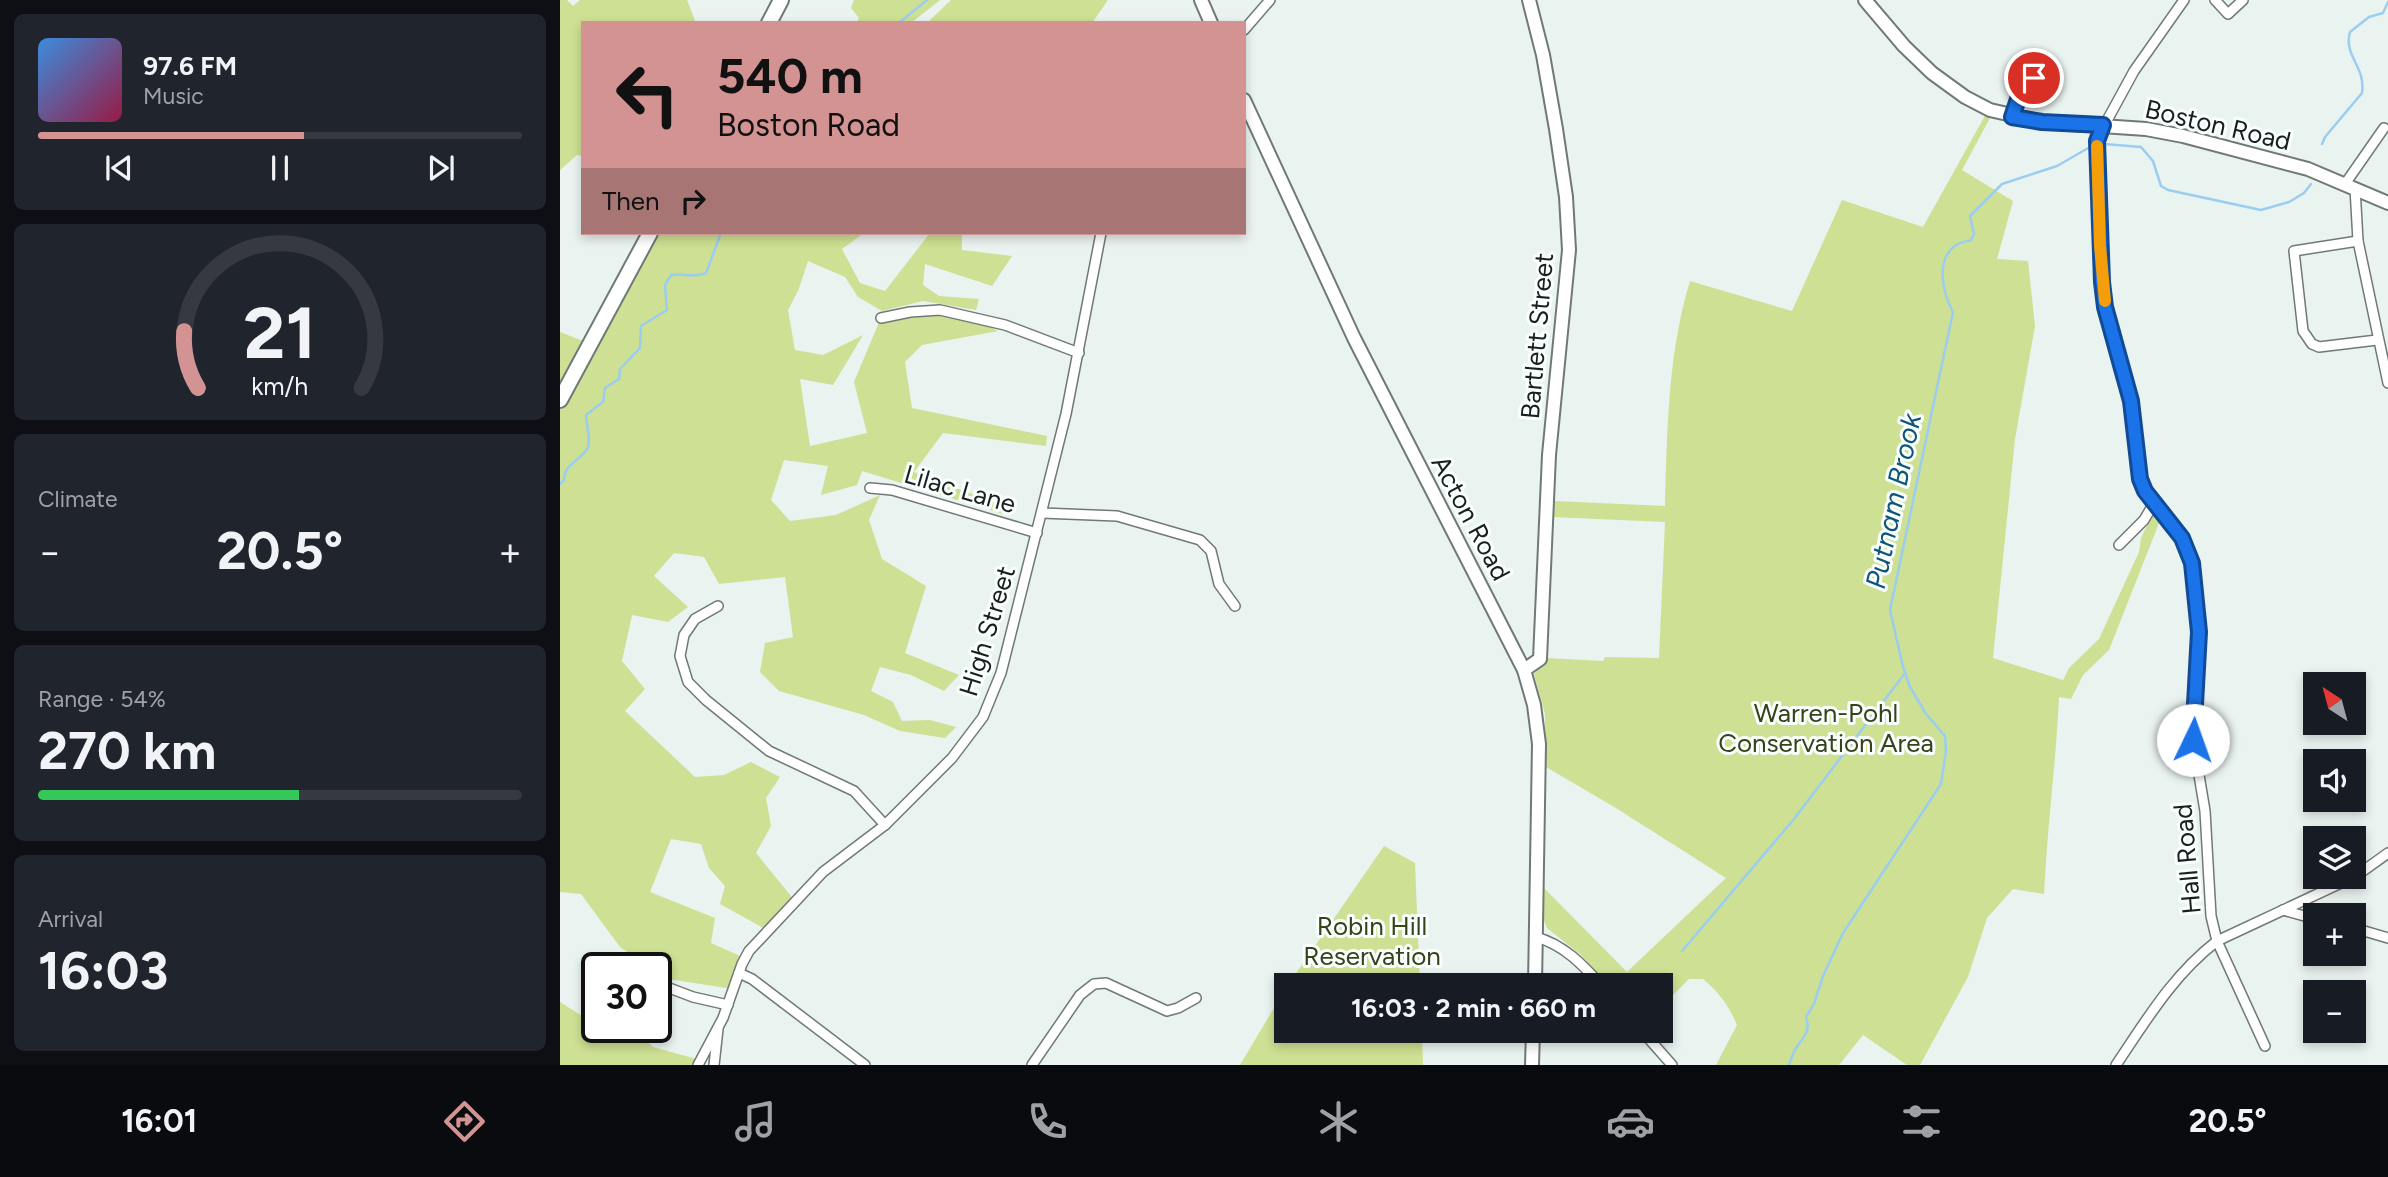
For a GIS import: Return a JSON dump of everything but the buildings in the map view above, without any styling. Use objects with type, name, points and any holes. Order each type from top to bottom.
[{"type":"main road","points":[[770,21],[781,0]]},
{"type":"main road","points":[[1201,0],[1210,21]]},
{"type":"main road","name":"Bartlett Street","points":[[1524,670],[1540,659],[1549,455],[1569,250],[1566,197],[1556,129],[1543,55],[1529,0]]},
{"type":"main road","name":"Boston Road","points":[[1866,0],[1904,46],[1932,73],[1977,103],[2012,117],[2042,122],[2146,129],[2183,136],[2308,169],[2388,203]]},
{"type":"main road","name":"Acton Road","points":[[1246,104],[1349,328],[1524,670],[1534,705],[1539,744],[1535,973]]},
{"type":"main road","points":[[560,400],[649,235]]},
{"type":"main road","points":[[1532,1065],[1533,1043]]},
{"type":"street","points":[[1246,28],[1270,0]]},
{"type":"street","points":[[2103,125],[2134,71],[2184,0]]},
{"type":"street","points":[[2215,0],[2228,14],[2243,0]]},
{"type":"street","points":[[2012,117],[2021,90]]},
{"type":"street","name":"Hall Road","points":[[2103,125],[2097,141],[2105,307],[2131,401],[2140,481],[2186,545],[2192,563],[2196,592],[2199,632],[2192,733],[2205,811],[2211,916],[2217,941],[2265,1046]]},
{"type":"street","points":[[2384,128],[2350,186],[2358,242],[2388,383]]},
{"type":"street","name":"High Street","points":[[698,1065],[718,1029],[739,973],[754,945],[814,880],[842,855],[885,825],[952,758],[983,717],[1001,673],[1042,513],[1079,353],[1101,235]]},
{"type":"street","points":[[2358,242],[2294,251],[2303,331],[2312,344],[2319,347],[2377,340]]},
{"type":"street","points":[[881,317],[940,310],[1005,325],[1079,353]]},
{"type":"street","name":"Lilac Lane","points":[[870,488],[892,490],[1037,533]]},
{"type":"street","points":[[2119,545],[2144,520],[2154,503]]},
{"type":"street","points":[[1042,513],[1117,516],[1200,540],[1211,551],[1219,584],[1235,606]]},
{"type":"street","points":[[718,606],[695,619],[684,635],[680,656],[688,681],[706,700],[769,751],[854,791],[885,825]]},
{"type":"street","points":[[2116,1065],[2159,999],[2185,968],[2217,941],[2356,876],[2388,853]]},
{"type":"street","points":[[2283,910],[2303,916]]},
{"type":"street","points":[[2366,932],[2388,938]]},
{"type":"street","points":[[1536,937],[1552,942],[1566,951],[1589,973]]},
{"type":"street","points":[[739,973],[752,979],[864,1065]]},
{"type":"street","points":[[1032,1065],[1080,995],[1094,984],[1106,983],[1167,1011],[1196,998]]},
{"type":"street","points":[[672,990],[728,1006]]},
{"type":"street","points":[[714,1065],[718,1029]]},
{"type":"street","points":[[1653,1043],[1672,1065]]},
{"type":"green space","points":[[560,0],[567,0],[573,6],[580,0],[687,0],[695,21],[581,21],[581,156],[577,155],[560,170]]},
{"type":"green space","points":[[854,0],[940,0],[914,21],[858,21],[859,18],[851,8]]},
{"type":"green space","points":[[951,0],[1108,0],[1093,21],[929,21]]},
{"type":"green space","name":"Warren-Pohl Conservation Area","points":[[1986,114],[1991,116],[1962,170],[2013,201],[1997,259],[2028,261],[2035,326],[2015,439],[1993,658],[2063,680],[2069,668],[2099,639],[2139,552],[2141,538],[2154,511],[2161,518],[2109,650],[2083,675],[2071,699],[2059,697],[2044,894],[2013,889],[1987,918],[1968,977],[1920,1065],[1907,1065],[1863,1035],[1839,1065],[1716,1065],[1737,1025],[1723,1000],[1703,979],[1689,979],[1673,995],[1673,973],[1598,973],[1581,955],[1547,928],[1543,918],[1543,887],[1627,972],[1726,878],[1546,767],[1545,714],[1534,674],[1546,658],[1603,661],[1605,657],[1659,658],[1665,522],[1553,517],[1554,501],[1665,506],[1673,364],[1690,281],[1792,311],[1842,200],[1923,227]]},
{"type":"green space","points":[[649,235],[861,235],[842,249],[860,283],[885,291],[928,235],[962,235],[962,250],[1012,256],[992,286],[925,264],[923,285],[939,296],[979,299],[976,310],[923,301],[882,311],[858,297],[845,277],[808,261],[788,310],[795,350],[823,355],[863,335],[833,385],[800,379],[810,446],[867,433],[854,382],[880,320],[940,310],[976,319],[998,331],[922,345],[905,362],[912,408],[1047,436],[1046,446],[943,433],[914,472],[1004,506],[1003,514],[862,471],[857,485],[821,495],[828,466],[784,460],[771,500],[790,521],[836,515],[880,495],[869,520],[882,559],[926,586],[905,653],[959,675],[944,691],[911,675],[880,667],[871,691],[893,702],[902,721],[930,720],[956,727],[945,738],[900,731],[864,715],[779,691],[760,672],[765,643],[793,637],[785,577],[719,584],[704,557],[674,553],[654,576],[688,607],[668,622],[632,615],[622,661],[645,689],[625,711],[695,777],[724,775],[751,762],[780,777],[766,798],[771,826],[756,853],[795,901],[767,930],[720,904],[725,886],[709,868],[701,844],[671,839],[650,892],[715,918],[711,943],[745,958],[733,989],[672,980],[672,952],[627,952],[620,947],[581,894],[560,892],[560,400]]},
{"type":"green space","points":[[560,332],[583,341],[560,383]]},
{"type":"green space","name":"Robin Hill Reservation","points":[[1384,846],[1415,863],[1420,973],[1296,973]]},
{"type":"green space","points":[[560,1002],[581,1015],[581,1043],[649,1043],[653,1047],[700,1060],[698,1065],[560,1065]]},
{"type":"green space","name":"Robin Hill Reservation","points":[[1274,1008],[1274,1043],[1422,1043],[1423,1065],[1240,1065]]},
{"type":"waterway","points":[[901,21],[927,0]]},
{"type":"waterway","name":"Putnam Brook","points":[[2322,144],[2362,93],[2361,75],[2349,48],[2350,32],[2369,17],[2383,13],[2388,2]]},
{"type":"waterway","name":"Putnam Brook","points":[[2104,144],[2141,147],[2153,161],[2161,186],[2168,190],[2261,210],[2289,202],[2304,193],[2311,184]]},
{"type":"waterway","name":"Putnam Brook","points":[[1789,1065],[1806,1034],[1806,1017],[1843,933],[1941,784],[1946,751],[1945,736],[1926,714],[1910,687],[1890,610],[1953,312],[1944,287],[1945,260],[1957,245],[1971,240],[1974,234],[1970,216],[2002,184],[2057,166],[2090,147]]},
{"type":"waterway","points":[[560,484],[569,466],[587,449],[589,437],[586,415],[603,402],[605,388],[619,379],[620,369],[640,348],[641,326],[667,310],[665,285],[671,275],[706,273],[720,235]]},
{"type":"waterway","points":[[1682,951],[1794,819],[1905,673]]},
{"type":"slow traffic","points":[[2097,146],[2100,246],[2105,301]]},
{"type":"route","points":[[2034,78],[2031,87],[2021,90],[2012,117],[2042,122],[2103,125],[2097,141],[2105,307],[2131,401],[2141,484],[2186,545],[2192,563],[2199,632],[2193,740]]}]
